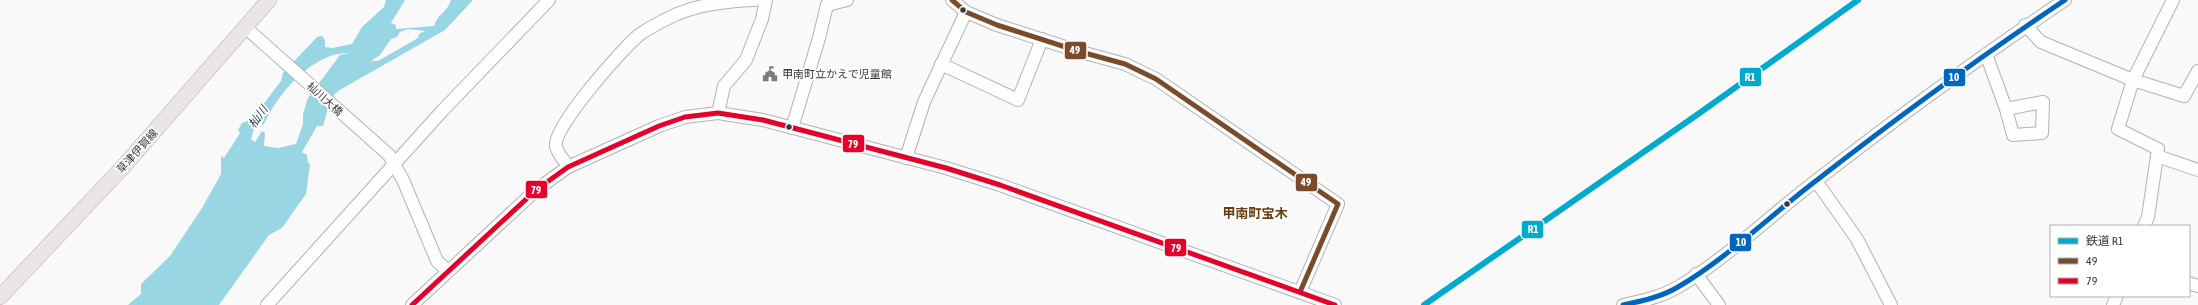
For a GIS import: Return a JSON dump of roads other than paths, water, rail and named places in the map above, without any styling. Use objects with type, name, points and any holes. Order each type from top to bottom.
[{"type":"main road","name":"草津伊賀線","points":[[0,297],[123,167],[269,0]]},
{"type":"street","points":[[267,305],[392,159],[549,0]]},
{"type":"street","points":[[568,167],[556,146],[556,137],[568,118],[604,71],[638,36],[662,21],[692,9],[724,2],[754,0]]},
{"type":"street","points":[[718,113],[724,86],[746,60],[762,19],[766,0]]},
{"type":"street","points":[[792,128],[819,38],[823,2],[847,0]]},
{"type":"street","points":[[952,0],[966,12],[1042,39],[1125,64],[1156,79],[1338,204],[1300,292]]},
{"type":"street","points":[[1630,304],[1667,292],[1696,274],[1736,245],[1816,181],[2025,25],[2065,0]]},
{"type":"street","points":[[2144,225],[2148,217],[2158,149],[2118,129],[2133,80],[2172,0]]},
{"type":"street","points":[[906,158],[924,102],[966,12]]},
{"type":"street","points":[[2025,25],[2041,42],[2133,80],[2184,96],[2198,71]]},
{"type":"street","name":"杣川大橋","points":[[244,27],[392,159]]},
{"type":"street","points":[[941,64],[1018,100],[1042,39]]},
{"type":"street","points":[[1986,54],[2006,109]]},
{"type":"street","points":[[412,305],[536,190],[568,167],[673,120],[698,114],[718,113],[748,117],[792,128],[906,158],[1007,188],[1335,305]]},
{"type":"street","points":[[2157,156],[2198,170]]},
{"type":"street","points":[[392,159],[437,261],[448,271]]},
{"type":"street","points":[[1816,181],[1857,239],[1891,305]]},
{"type":"street","points":[[1696,274],[1719,305]]},
{"type":"water","name":"杣川","points":[[386,0],[405,0],[391,23],[396,25],[396,29],[434,26],[435,22],[450,4],[451,0],[473,0],[445,30],[338,91],[331,98],[323,126],[317,126],[302,152],[307,155],[308,163],[310,164],[306,194],[282,228],[269,235],[219,305],[128,305],[141,294],[141,284],[170,256],[202,208],[221,174],[221,156],[224,158],[240,133],[238,130],[242,123],[250,120],[257,108],[262,106],[281,81],[283,73],[317,37],[322,36],[325,40],[325,47],[332,48],[352,44],[362,27],[384,7]],"holes":[[[409,29],[425,31],[419,34],[418,38],[378,61],[371,61],[380,55],[391,39],[397,37],[400,32]],[[350,53],[340,55],[308,98],[303,114],[303,124],[296,144],[278,148],[264,146],[265,133],[262,131],[255,142],[251,139],[255,126],[262,120],[262,125],[264,124],[278,100],[299,76],[311,66],[323,59],[337,54]]]},
{"type":"rail line","name":"R1","points":[[1424,305],[1701,112],[1858,0]]},
{"type":"place","name":"甲南町立かえで児童館","points":[[770,74]]},
{"type":"district","name":"甲南町宝木","points":[[1255,213]]}]
